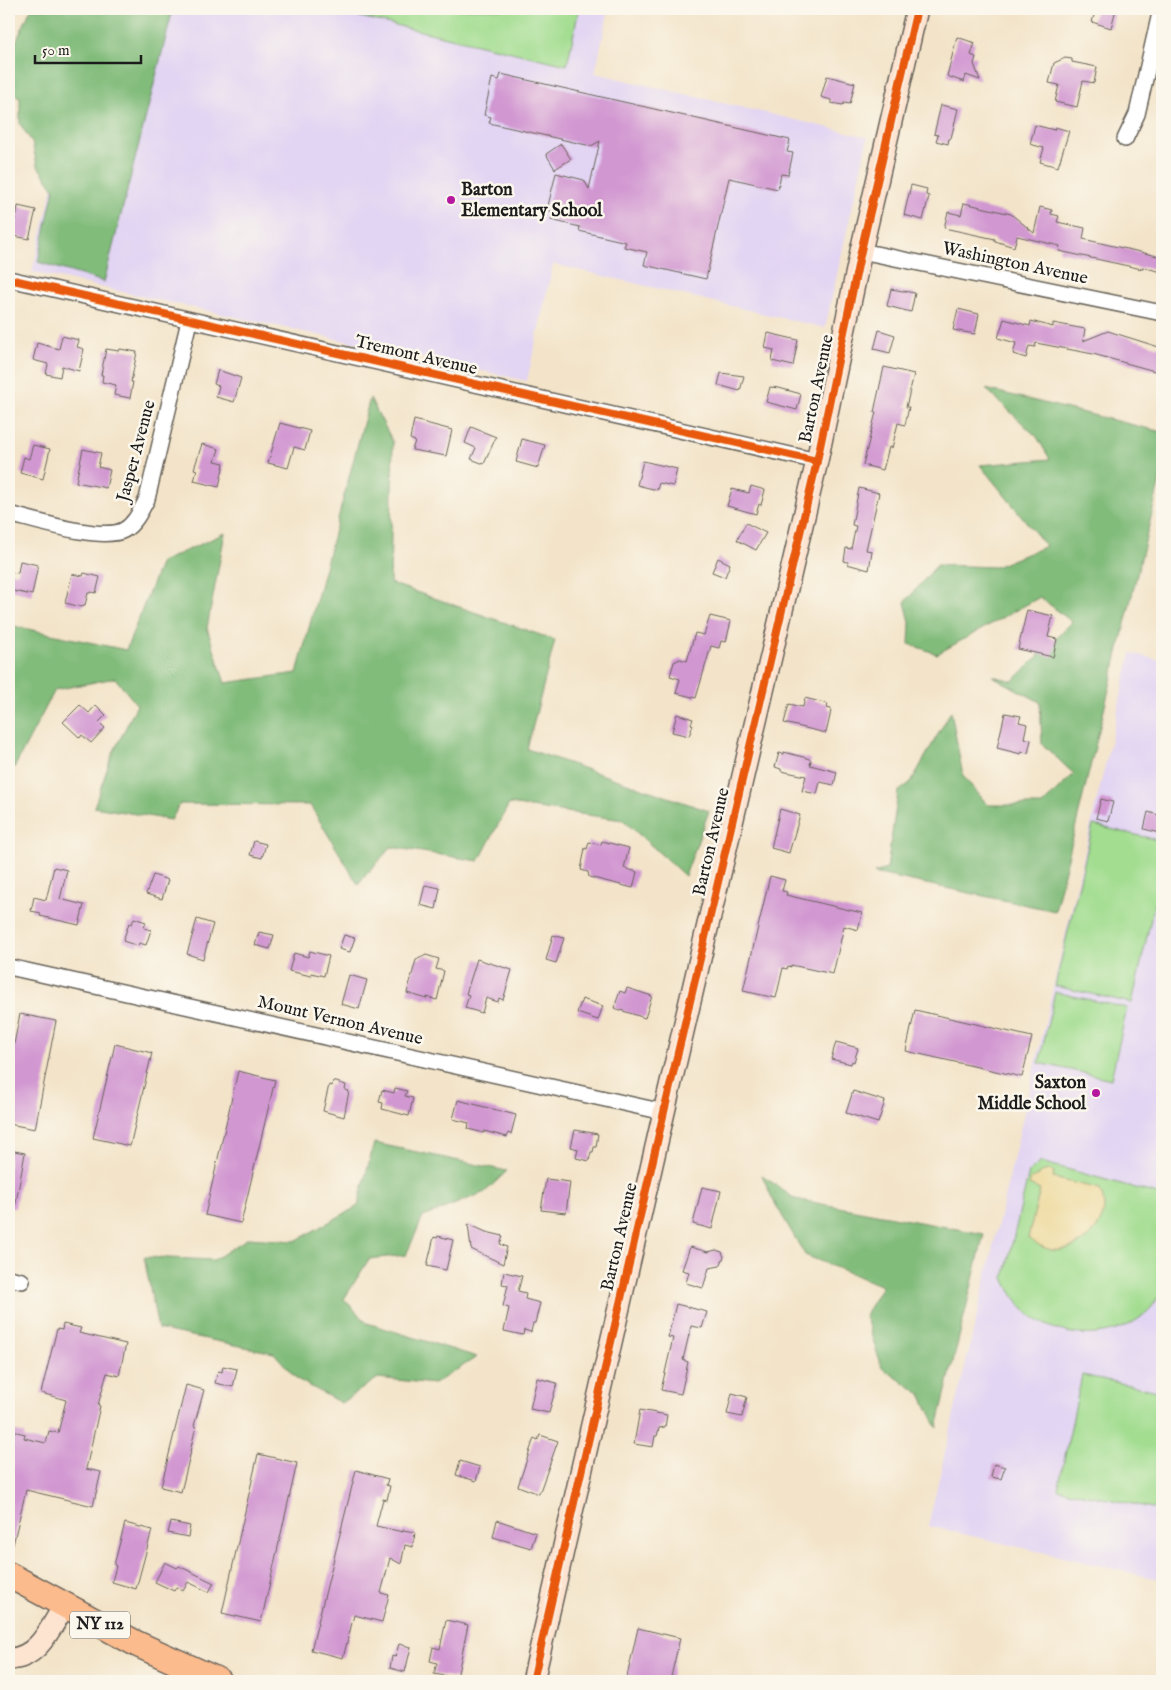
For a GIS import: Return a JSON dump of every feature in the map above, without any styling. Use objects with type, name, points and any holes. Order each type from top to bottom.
[{"type":"main road","name":"NY 112","points":[[9,1575],[137,1644],[219,1681]]},
{"type":"street","name":"Barton Avenue","points":[[533,1681],[817,461],[861,251],[917,9]]},
{"type":"street","points":[[1125,139],[1136,114],[1161,9]]},
{"type":"street","name":"Washington Avenue","points":[[861,251],[1162,313]]},
{"type":"street","name":"Tremont Avenue","points":[[9,279],[817,461]]},
{"type":"street","name":"Jasper Avenue","points":[[9,514],[92,533],[107,534],[124,530],[138,516],[146,499],[189,321]]},
{"type":"street","name":"Mount Vernon Avenue","points":[[9,969],[664,1112]]},
{"type":"street","points":[[9,1659],[22,1657],[37,1647],[64,1606]]},
{"type":"shaded area","name":"Barton Elementary School","points":[[96,9],[326,9],[567,65],[579,9],[609,9],[595,73],[868,137],[825,328],[553,264],[527,381],[32,272]]},
{"type":"shaded area","name":"Saxton Middle School","points":[[1131,653],[1162,661],[1162,1580],[928,1526]]},
{"type":"green space","points":[[31,9],[173,9],[104,282],[38,262],[54,189],[37,165],[32,142],[20,124],[20,97],[9,93],[9,57]]},
{"type":"green space","points":[[326,9],[579,9],[567,65]]},
{"type":"green space","points":[[986,389],[1162,432],[1162,472],[1055,911],[874,873],[887,869],[898,792],[911,782],[951,711],[963,776],[988,805],[1042,805],[1074,774],[1042,744],[1040,702],[992,676],[1013,681],[1072,622],[1040,597],[937,654],[909,644],[910,622],[905,602],[937,565],[995,567],[1046,546],[980,465],[1050,459],[1037,437]]},
{"type":"green space","points":[[370,398],[393,442],[390,583],[555,640],[527,749],[709,811],[685,876],[623,820],[509,804],[479,861],[391,847],[358,884],[310,805],[180,804],[171,820],[94,807],[112,755],[137,705],[115,678],[55,690],[14,768],[9,767],[9,625],[126,650],[161,562],[225,533],[207,628],[225,683],[297,673]]},
{"type":"green space","points":[[1093,825],[1162,841],[1162,870],[1132,1003],[1055,986]]},
{"type":"green space","points":[[1055,992],[1127,1008],[1111,1079],[1039,1063]]},
{"type":"green space","points":[[374,1143],[507,1171],[485,1192],[423,1217],[406,1255],[369,1259],[344,1299],[367,1323],[477,1357],[434,1384],[378,1378],[341,1403],[297,1379],[274,1353],[158,1329],[144,1257],[214,1260],[248,1238],[295,1241],[358,1206]]},
{"type":"green space","points":[[1041,1162],[1161,1195],[1162,1335],[1159,1296],[1151,1307],[1138,1319],[1111,1331],[1096,1334],[1065,1332],[1051,1327],[1026,1312],[1017,1302],[1004,1278],[1029,1172]]},
{"type":"green space","points":[[762,1175],[795,1199],[984,1234],[937,1428],[921,1394],[882,1368],[865,1315],[882,1286],[805,1255],[772,1198]]},
{"type":"green space","points":[[1082,1375],[1162,1392],[1162,1510],[1058,1489]]},
{"type":"sand","points":[[1047,1170],[1054,1171],[1053,1178],[1100,1189],[1104,1208],[1099,1225],[1086,1239],[1070,1248],[1052,1250],[1028,1238],[1040,1190],[1029,1185],[1031,1179]]},
{"type":"building","points":[[1096,9],[1116,9],[1111,28],[1092,22]]},
{"type":"building","points":[[957,37],[975,43],[971,55],[976,57],[974,64],[980,80],[966,75],[964,82],[947,76]]},
{"type":"building","points":[[1065,58],[1072,59],[1072,62],[1097,67],[1094,83],[1083,81],[1077,107],[1055,102],[1059,85],[1049,83],[1054,63]]},
{"type":"building","points":[[501,74],[790,140],[787,152],[793,153],[788,175],[781,174],[778,189],[729,178],[706,279],[644,265],[647,252],[624,247],[626,242],[579,231],[580,227],[551,220],[553,212],[547,210],[556,173],[584,180],[589,189],[600,141],[591,146],[489,123],[491,117],[484,115],[492,78],[499,80]]},
{"type":"building","points":[[827,76],[855,83],[850,104],[831,103],[831,100],[821,97]]},
{"type":"building","points":[[941,105],[958,109],[948,144],[936,141],[938,135],[934,134]]},
{"type":"building","points":[[1035,125],[1054,130],[1055,127],[1069,131],[1058,167],[1040,162],[1044,148],[1030,144]]},
{"type":"building","points":[[561,144],[571,159],[555,169],[546,154]]},
{"type":"building","points":[[911,185],[927,189],[926,195],[929,196],[923,220],[904,215]]},
{"type":"building","points":[[964,203],[1011,214],[1034,233],[1040,207],[1052,210],[1051,214],[1059,216],[1057,222],[1085,228],[1083,239],[1162,257],[1162,272],[1059,251],[1060,246],[1017,236],[1014,247],[995,241],[995,239],[944,228],[948,212],[961,215]]},
{"type":"building","points":[[18,206],[36,210],[29,239],[9,235],[9,218],[16,219]]},
{"type":"building","points":[[891,289],[915,293],[911,312],[887,306]]},
{"type":"building","points":[[958,309],[979,314],[975,334],[953,330]]},
{"type":"building","points":[[1004,319],[1030,326],[1031,321],[1053,327],[1053,323],[1085,329],[1083,341],[1108,331],[1162,348],[1162,373],[1093,354],[1036,343],[1035,347],[1029,346],[1026,358],[1013,354],[1016,343],[998,338]]},
{"type":"building","points":[[879,330],[895,335],[890,353],[874,349]]},
{"type":"building","points":[[768,333],[798,340],[793,366],[772,361],[774,350],[765,348]]},
{"type":"building","points":[[62,336],[79,340],[77,347],[84,349],[79,371],[62,366],[60,377],[46,374],[48,364],[33,360],[37,343],[59,349]]},
{"type":"building","points":[[106,349],[137,352],[130,398],[114,395],[116,385],[102,382],[103,375],[101,375]]},
{"type":"building","points":[[884,367],[914,374],[906,407],[909,407],[905,425],[898,423],[892,448],[889,447],[883,470],[863,465],[876,412],[874,412]]},
{"type":"building","points":[[218,370],[241,378],[234,402],[216,397],[219,386],[214,384]]},
{"type":"building","points":[[721,373],[744,376],[740,391],[718,385]]},
{"type":"building","points":[[770,387],[801,394],[797,410],[766,402]]},
{"type":"building","points":[[414,420],[452,430],[446,456],[412,450],[415,441],[410,439]]},
{"type":"building","points":[[280,423],[310,431],[305,450],[294,447],[288,468],[268,463]]},
{"type":"building","points":[[471,427],[496,437],[484,464],[471,459],[476,448],[465,443]]},
{"type":"building","points":[[522,439],[545,445],[538,468],[516,462]]},
{"type":"building","points":[[202,444],[219,449],[215,461],[224,463],[219,487],[194,481],[197,470],[194,469]]},
{"type":"building","points":[[33,445],[50,449],[43,479],[20,473],[24,457],[29,459]]},
{"type":"building","points":[[83,449],[101,453],[98,467],[110,470],[106,488],[76,482]]},
{"type":"building","points":[[643,461],[677,469],[673,486],[659,483],[657,490],[637,485]]},
{"type":"building","points":[[751,486],[765,490],[761,505],[759,504],[756,514],[727,506],[732,489],[749,493]]},
{"type":"building","points":[[859,488],[879,493],[866,550],[872,551],[869,570],[847,564],[848,562],[844,561],[846,548],[851,549],[856,526],[852,525]]},
{"type":"building","points":[[746,523],[766,533],[756,550],[737,540]]},
{"type":"building","points":[[718,558],[730,564],[725,577],[712,572]]},
{"type":"building","points":[[20,561],[38,565],[32,595],[9,590],[9,572],[18,573]]},
{"type":"building","points":[[84,573],[100,577],[96,593],[88,593],[85,605],[82,607],[65,603],[72,574],[83,576]]},
{"type":"building","points":[[1027,610],[1053,616],[1048,637],[1057,639],[1053,657],[1018,649]]},
{"type":"building","points":[[710,616],[731,621],[726,642],[721,641],[719,648],[711,646],[696,698],[676,693],[680,679],[670,676],[674,662],[680,659],[687,661],[695,633],[704,635]]},
{"type":"building","points":[[805,698],[828,704],[827,708],[831,709],[826,733],[784,723],[789,704],[803,707]]},
{"type":"building","points":[[80,705],[89,713],[96,705],[106,715],[99,722],[105,728],[91,743],[82,735],[80,738],[63,722]]},
{"type":"building","points":[[1005,713],[1021,716],[1019,722],[1027,724],[1024,738],[1031,740],[1028,753],[1021,752],[1021,754],[997,748]]},
{"type":"building","points":[[677,714],[693,719],[689,736],[672,732]]},
{"type":"building","points":[[784,752],[811,760],[810,765],[837,772],[834,785],[820,782],[817,794],[802,791],[806,776],[781,771],[781,769],[775,767],[779,753],[784,754]]},
{"type":"building","points":[[1101,799],[1113,802],[1108,821],[1096,818]]},
{"type":"building","points":[[780,809],[800,815],[789,853],[771,848]]},
{"type":"building","points":[[1148,812],[1162,816],[1160,833],[1144,829]]},
{"type":"building","points":[[254,841],[266,844],[262,858],[250,855]]},
{"type":"building","points":[[602,841],[629,848],[624,868],[637,872],[633,888],[589,877],[588,872],[581,870],[585,848],[587,849],[589,842],[601,845]]},
{"type":"building","points":[[54,867],[67,870],[60,899],[84,905],[79,925],[40,916],[41,913],[31,911],[34,897],[46,900]]},
{"type":"building","points":[[153,875],[168,880],[162,899],[146,894]]},
{"type":"building","points":[[770,876],[785,880],[782,891],[787,892],[786,895],[862,913],[858,930],[844,926],[833,974],[791,965],[787,969],[783,968],[776,998],[743,991]]},
{"type":"building","points":[[425,885],[440,888],[436,909],[420,905]]},
{"type":"building","points":[[134,918],[146,922],[144,928],[151,930],[146,945],[139,943],[138,946],[123,941],[129,923],[132,924]]},
{"type":"building","points":[[197,919],[213,924],[203,959],[187,954]]},
{"type":"building","points":[[259,932],[274,935],[270,949],[255,945]]},
{"type":"building","points":[[344,935],[355,938],[350,952],[339,949]]},
{"type":"building","points":[[553,935],[564,938],[556,963],[546,960]]},
{"type":"building","points":[[310,951],[329,956],[324,976],[311,973],[311,976],[289,971],[294,953],[308,957]]},
{"type":"building","points":[[426,955],[439,959],[436,969],[444,971],[437,1000],[407,993],[416,960]]},
{"type":"building","points":[[477,959],[512,970],[503,1000],[499,998],[498,1002],[486,998],[482,1013],[465,1008],[469,995],[466,994]]},
{"type":"building","points":[[349,975],[367,980],[359,1009],[341,1004]]},
{"type":"building","points":[[627,988],[652,996],[645,1018],[614,1008],[620,991],[625,993]]},
{"type":"building","points":[[582,999],[603,1006],[598,1020],[577,1013]]},
{"type":"building","points":[[915,1010],[1032,1037],[1022,1077],[906,1051]]},
{"type":"building","points":[[20,1014],[56,1021],[35,1129],[9,1124],[9,1069]]},
{"type":"building","points":[[836,1042],[858,1048],[854,1062],[852,1061],[851,1064],[831,1059]]},
{"type":"building","points":[[115,1044],[152,1053],[130,1146],[93,1138]]},
{"type":"building","points":[[238,1071],[275,1080],[241,1223],[205,1215]]},
{"type":"building","points":[[333,1081],[346,1085],[345,1090],[349,1091],[344,1117],[323,1111],[329,1085],[332,1086]]},
{"type":"building","points":[[395,1088],[407,1091],[405,1096],[413,1098],[409,1116],[382,1109],[383,1103],[379,1102],[382,1090],[394,1093]]},
{"type":"building","points":[[853,1091],[885,1101],[878,1123],[846,1113]]},
{"type":"building","points":[[458,1100],[516,1115],[511,1134],[508,1133],[507,1137],[468,1129],[469,1123],[453,1119]]},
{"type":"building","points":[[575,1130],[598,1134],[596,1147],[591,1152],[589,1161],[576,1158],[578,1149],[571,1147]]},
{"type":"building","points":[[9,1150],[25,1153],[15,1208],[9,1208]]},
{"type":"building","points":[[546,1179],[570,1182],[566,1213],[541,1210]]},
{"type":"building","points":[[702,1187],[721,1191],[712,1229],[693,1224]]},
{"type":"building","points":[[468,1224],[486,1232],[503,1236],[500,1244],[507,1247],[503,1264],[471,1249]]},
{"type":"building","points":[[438,1236],[453,1240],[446,1270],[427,1266],[434,1237],[437,1238]]},
{"type":"building","points":[[690,1247],[708,1252],[716,1250],[722,1252],[724,1257],[720,1266],[709,1268],[703,1288],[686,1283],[689,1272],[682,1270]]},
{"type":"building","points":[[504,1272],[522,1276],[518,1291],[526,1293],[525,1299],[540,1303],[531,1332],[524,1330],[523,1335],[504,1331],[509,1308],[503,1306],[508,1285],[502,1284]]},
{"type":"building","points":[[676,1304],[707,1312],[702,1328],[691,1326],[683,1360],[688,1362],[681,1394],[661,1390],[673,1338],[668,1337]]},
{"type":"building","points":[[63,1324],[81,1328],[79,1333],[126,1344],[119,1376],[107,1373],[98,1405],[100,1406],[86,1469],[101,1472],[93,1506],[26,1490],[13,1545],[9,1544],[9,1430],[25,1434],[24,1438],[46,1443],[49,1431],[58,1433],[66,1400],[41,1393],[57,1329],[62,1330]]},
{"type":"building","points":[[223,1366],[237,1369],[233,1387],[215,1383],[218,1371],[222,1372]]},
{"type":"building","points":[[537,1378],[557,1383],[549,1413],[530,1409]]},
{"type":"building","points":[[186,1385],[204,1390],[194,1426],[196,1427],[181,1492],[161,1487]]},
{"type":"building","points":[[732,1393],[747,1397],[742,1417],[727,1414]]},
{"type":"building","points":[[640,1410],[667,1415],[665,1427],[659,1428],[653,1447],[634,1444]]},
{"type":"building","points":[[540,1435],[558,1441],[539,1494],[518,1486],[534,1438],[538,1440]]},
{"type":"building","points":[[258,1454],[297,1463],[261,1622],[222,1613]]},
{"type":"building","points":[[460,1461],[480,1467],[476,1481],[456,1475]]},
{"type":"building","points":[[994,1464],[1005,1467],[1001,1479],[991,1477]]},
{"type":"building","points":[[356,1470],[388,1479],[386,1485],[390,1486],[387,1500],[383,1499],[376,1526],[403,1532],[403,1530],[415,1532],[413,1547],[405,1545],[401,1564],[390,1558],[381,1593],[389,1595],[382,1622],[354,1615],[343,1658],[311,1650]]},
{"type":"building","points":[[497,1520],[536,1533],[531,1548],[493,1537]]},
{"type":"building","points":[[171,1522],[190,1526],[188,1537],[168,1533]]},
{"type":"building","points":[[125,1523],[152,1530],[136,1589],[112,1582],[116,1566],[114,1565]]},
{"type":"building","points":[[165,1562],[177,1568],[179,1566],[214,1583],[209,1592],[188,1582],[183,1591],[176,1587],[174,1591],[155,1582]]},
{"type":"building","points":[[446,1620],[468,1625],[457,1678],[434,1674],[437,1663],[430,1661],[433,1647],[440,1649]]},
{"type":"building","points":[[638,1628],[680,1638],[670,1681],[626,1681]]},
{"type":"building","points":[[399,1644],[411,1647],[405,1672],[390,1668],[392,1656],[395,1657]]},
{"type":"cycle path","points":[[533,1681],[817,461],[861,251],[917,9]]},
{"type":"cycle path","points":[[9,279],[817,461]]},
{"type":"place","name":"Barton Elementary School","points":[[451,200]]},
{"type":"place","name":"Saxton Middle School","points":[[1096,1093]]}]
